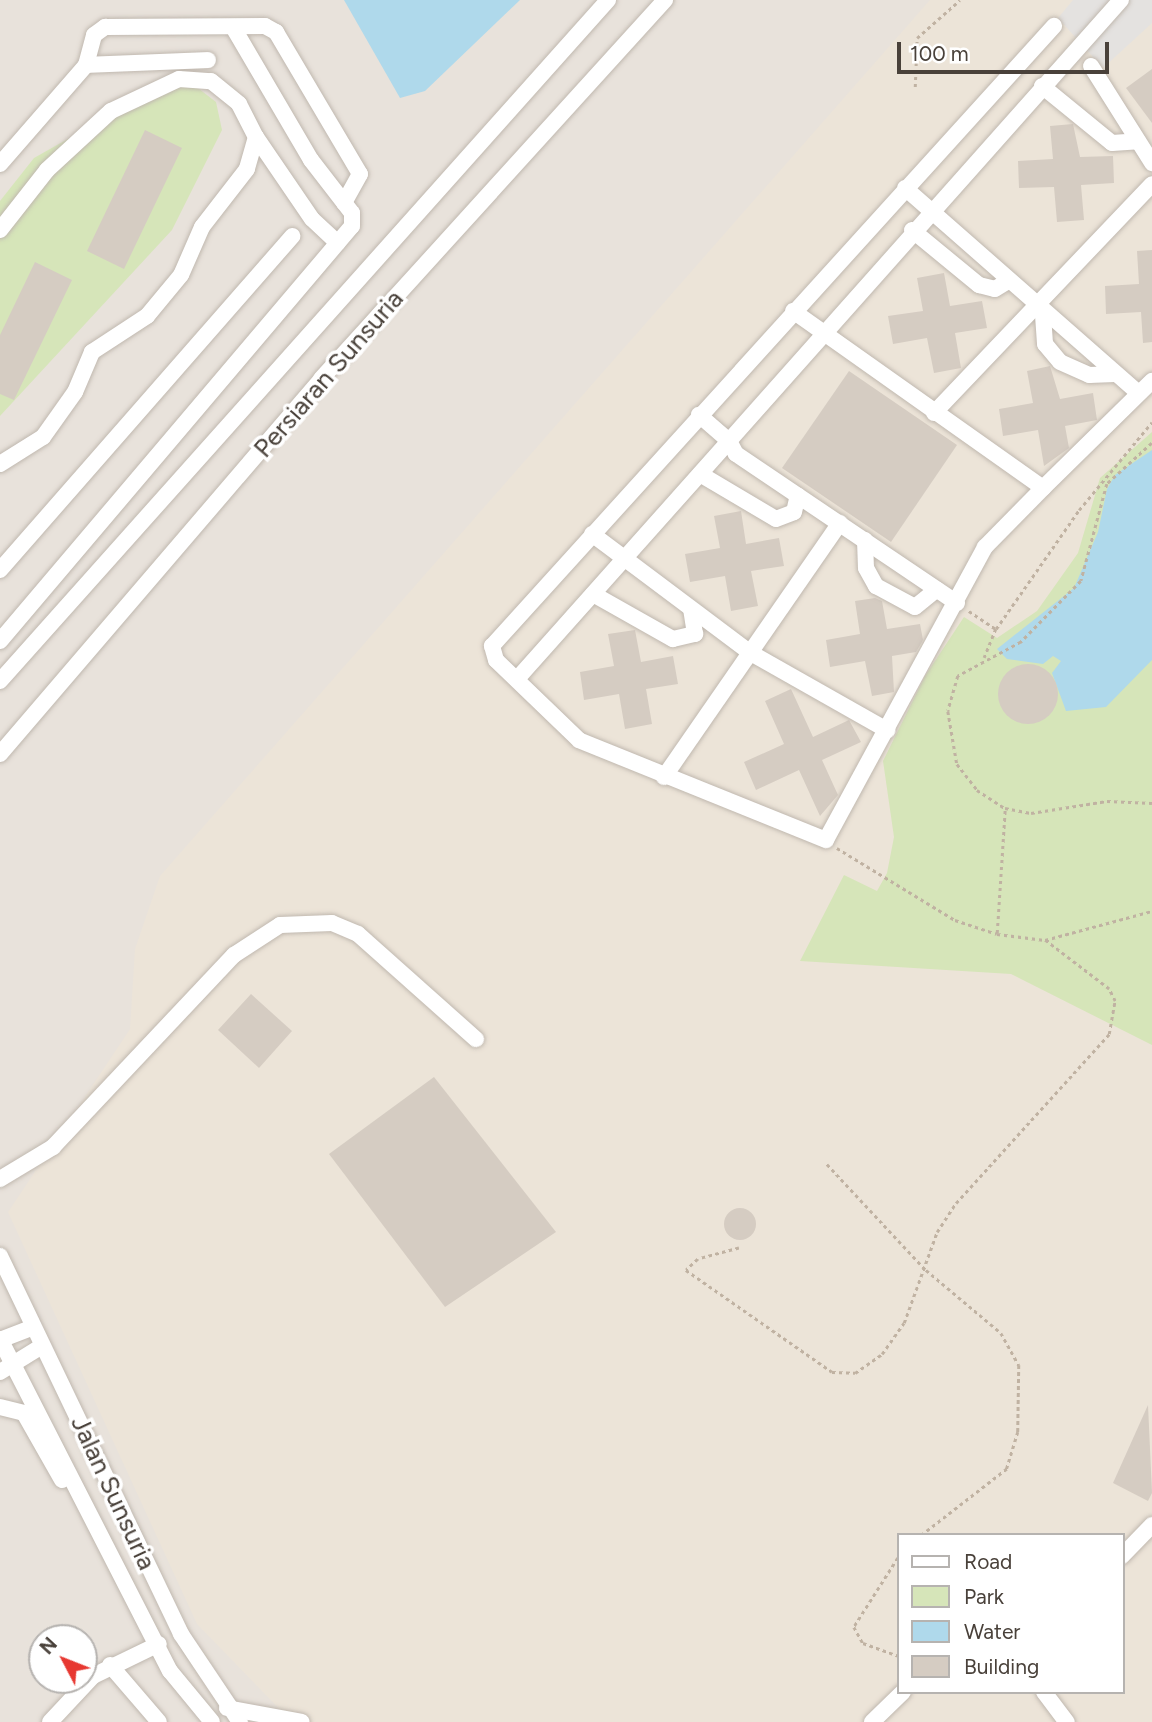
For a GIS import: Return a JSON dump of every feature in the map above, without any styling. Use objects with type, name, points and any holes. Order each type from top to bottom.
[{"type":"street","name":"Persiaran Sunsuria","points":[[0,681],[608,0]]},
{"type":"street","name":"Persiaran Sunsuria","points":[[0,754],[321,379],[665,0]]},
{"type":"street","points":[[517,680],[912,230],[1121,0]]},
{"type":"street","points":[[0,164],[86,65],[94,35],[105,27],[234,29],[265,26],[276,32],[360,174],[344,203]]},
{"type":"street","points":[[1054,26],[492,646],[496,660],[579,740],[664,777],[826,840],[985,547],[1152,381]]},
{"type":"street","points":[[207,28],[211,81]]},
{"type":"street","points":[[0,641],[352,226],[344,203],[311,160],[234,29]]},
{"type":"street","points":[[86,65],[208,60]]},
{"type":"street","points":[[1091,66],[1152,163]]},
{"type":"street","points":[[0,230],[47,170],[111,111],[179,79],[211,81],[239,104],[256,136],[312,219],[338,243]]},
{"type":"street","points":[[1042,86],[1112,143],[1138,141]]},
{"type":"street","points":[[0,464],[43,437],[75,392],[92,352],[147,316],[181,275],[202,227],[247,169],[256,136]]},
{"type":"street","points":[[934,413],[1038,310],[1152,184]]},
{"type":"street","points":[[905,188],[1006,282],[1138,393]]},
{"type":"street","points":[[912,230],[979,285],[995,289],[1006,282]]},
{"type":"street","points":[[0,570],[292,236]]},
{"type":"street","points":[[1038,310],[1045,344],[1060,362],[1089,375],[1115,374]]},
{"type":"street","points":[[793,311],[820,335],[1044,488]]},
{"type":"street","points":[[699,415],[729,441],[736,454],[957,603]]},
{"type":"street","points":[[700,474],[776,519],[794,512],[797,495]]},
{"type":"street","points":[[664,777],[840,523]]},
{"type":"street","points":[[592,534],[622,561],[749,652],[887,730]]},
{"type":"street","points":[[865,540],[866,568],[876,586],[915,607],[937,589]]},
{"type":"street","points":[[593,594],[673,639],[695,634],[691,610]]},
{"type":"street","points":[[0,1179],[53,1147],[234,955],[280,925],[332,923],[358,934],[476,1040]]},
{"type":"street","name":"Jalan Sunsuria","points":[[0,1255],[32,1328],[181,1634],[227,1708],[240,1722]]},
{"type":"street","points":[[0,1340],[32,1328]]},
{"type":"street","name":"Jalan Sunsuria","points":[[0,1340],[6,1366],[113,1567],[159,1644],[170,1671],[212,1722]]},
{"type":"street","points":[[6,1366],[42,1346]]},
{"type":"street","points":[[0,1406],[24,1413],[36,1428],[113,1567]]},
{"type":"street","points":[[1124,1554],[1152,1525]]},
{"type":"street","points":[[50,1722],[110,1665],[159,1644]]},
{"type":"street","points":[[110,1665],[159,1722]]},
{"type":"street","points":[[872,1722],[901,1694]]},
{"type":"street","points":[[1046,1694],[1067,1722]]},
{"type":"street","points":[[227,1708],[302,1722]]},
{"type":"path","points":[[915,87],[917,38],[960,0]]},
{"type":"path","points":[[984,658],[996,629],[1079,510],[1152,422]]},
{"type":"path","points":[[1152,443],[1107,484],[1081,581],[1021,642],[984,658],[952,688],[950,747],[966,778],[1005,808],[1031,813],[1107,801],[1152,803]]},
{"type":"path","points":[[957,603],[996,629]]},
{"type":"path","points":[[997,934],[1005,808]]},
{"type":"path","points":[[826,840],[944,914],[997,934],[1045,940],[1152,911]]},
{"type":"path","points":[[739,1248],[698,1259],[686,1270],[832,1372],[855,1373],[882,1354],[926,1270],[937,1232],[956,1203],[1109,1034],[1115,1001],[1109,989],[1045,940]]},
{"type":"path","points":[[827,1164],[926,1270],[1001,1333],[1019,1365],[1018,1432],[1007,1469],[925,1533]]},
{"type":"path","points":[[897,1560],[854,1627],[863,1643],[897,1656]]},
{"type":"shaded area","points":[[0,0],[1152,0],[1152,1722],[0,1722]]},
{"type":"shaded area","points":[[930,0],[1152,0],[1152,1722],[292,1722],[197,1624],[8,1212],[130,1029],[135,949],[160,876]]},
{"type":"shaded area","points":[[1073,0],[1152,0],[1152,23],[1103,68],[1058,18]]},
{"type":"green space","points":[[181,75],[216,102],[222,130],[172,230],[0,416],[0,201],[34,158]]},
{"type":"green space","points":[[1152,432],[1152,1045],[1011,974],[800,961],[844,875],[877,891],[887,873],[894,837],[883,761],[925,676],[964,617],[997,638],[1037,611],[1078,553],[1100,478]]},
{"type":"water","points":[[344,0],[520,0],[425,91],[400,98]]},
{"type":"water","points":[[1152,450],[1152,660],[1106,707],[1066,711],[1052,673],[1061,661],[1053,656],[1043,664],[1007,659],[997,649],[1074,588],[1098,532],[1107,489],[1115,475]]},
{"type":"building","points":[[1152,69],[1152,123],[1126,88]]},
{"type":"building","points":[[1073,124],[1080,157],[1113,156],[1114,183],[1081,185],[1084,220],[1057,222],[1054,187],[1019,188],[1018,161],[1053,159],[1050,126]]},
{"type":"building","points":[[145,130],[182,148],[124,269],[87,251]]},
{"type":"building","points":[[1152,250],[1152,342],[1143,343],[1141,312],[1106,314],[1105,286],[1139,284],[1137,251]]},
{"type":"building","points":[[35,262],[72,280],[14,400],[0,394],[0,335]]},
{"type":"building","points":[[944,273],[950,306],[982,301],[987,328],[955,333],[961,368],[934,373],[927,338],[893,344],[888,316],[923,311],[917,278]]},
{"type":"building","points":[[1050,366],[1060,399],[1093,393],[1097,420],[1065,426],[1069,448],[1044,466],[1038,430],[1003,436],[999,409],[1033,403],[1027,371]]},
{"type":"building","points":[[849,371],[957,445],[891,542],[782,468]]},
{"type":"building","points":[[741,511],[746,544],[779,538],[784,566],[751,571],[758,606],[731,611],[725,576],[690,582],[685,554],[720,548],[714,516]]},
{"type":"building","points":[[875,598],[882,601],[887,629],[920,624],[923,640],[916,652],[892,656],[894,692],[872,696],[865,661],[830,667],[826,640],[860,634],[855,601]]},
{"type":"building","points":[[635,630],[641,662],[673,656],[678,684],[646,689],[652,724],[625,729],[619,694],[584,700],[580,672],[614,666],[608,634]]},
{"type":"building","points":[[1022,664],[1034,664],[1053,677],[1058,694],[1056,706],[1045,719],[1034,724],[1022,724],[1003,711],[998,700],[998,688],[1011,669]]},
{"type":"building","points":[[791,689],[813,737],[849,720],[861,742],[822,760],[838,795],[820,816],[799,770],[756,790],[744,762],[784,744],[765,701]]},
{"type":"building","points":[[251,994],[292,1031],[259,1068],[218,1030]]},
{"type":"building","points":[[434,1077],[556,1232],[445,1307],[329,1154]]},
{"type":"building","points":[[740,1208],[751,1213],[756,1224],[751,1235],[740,1240],[729,1235],[724,1224],[729,1213]]},
{"type":"building","points":[[1148,1405],[1152,1493],[1148,1501],[1113,1483]]}]
